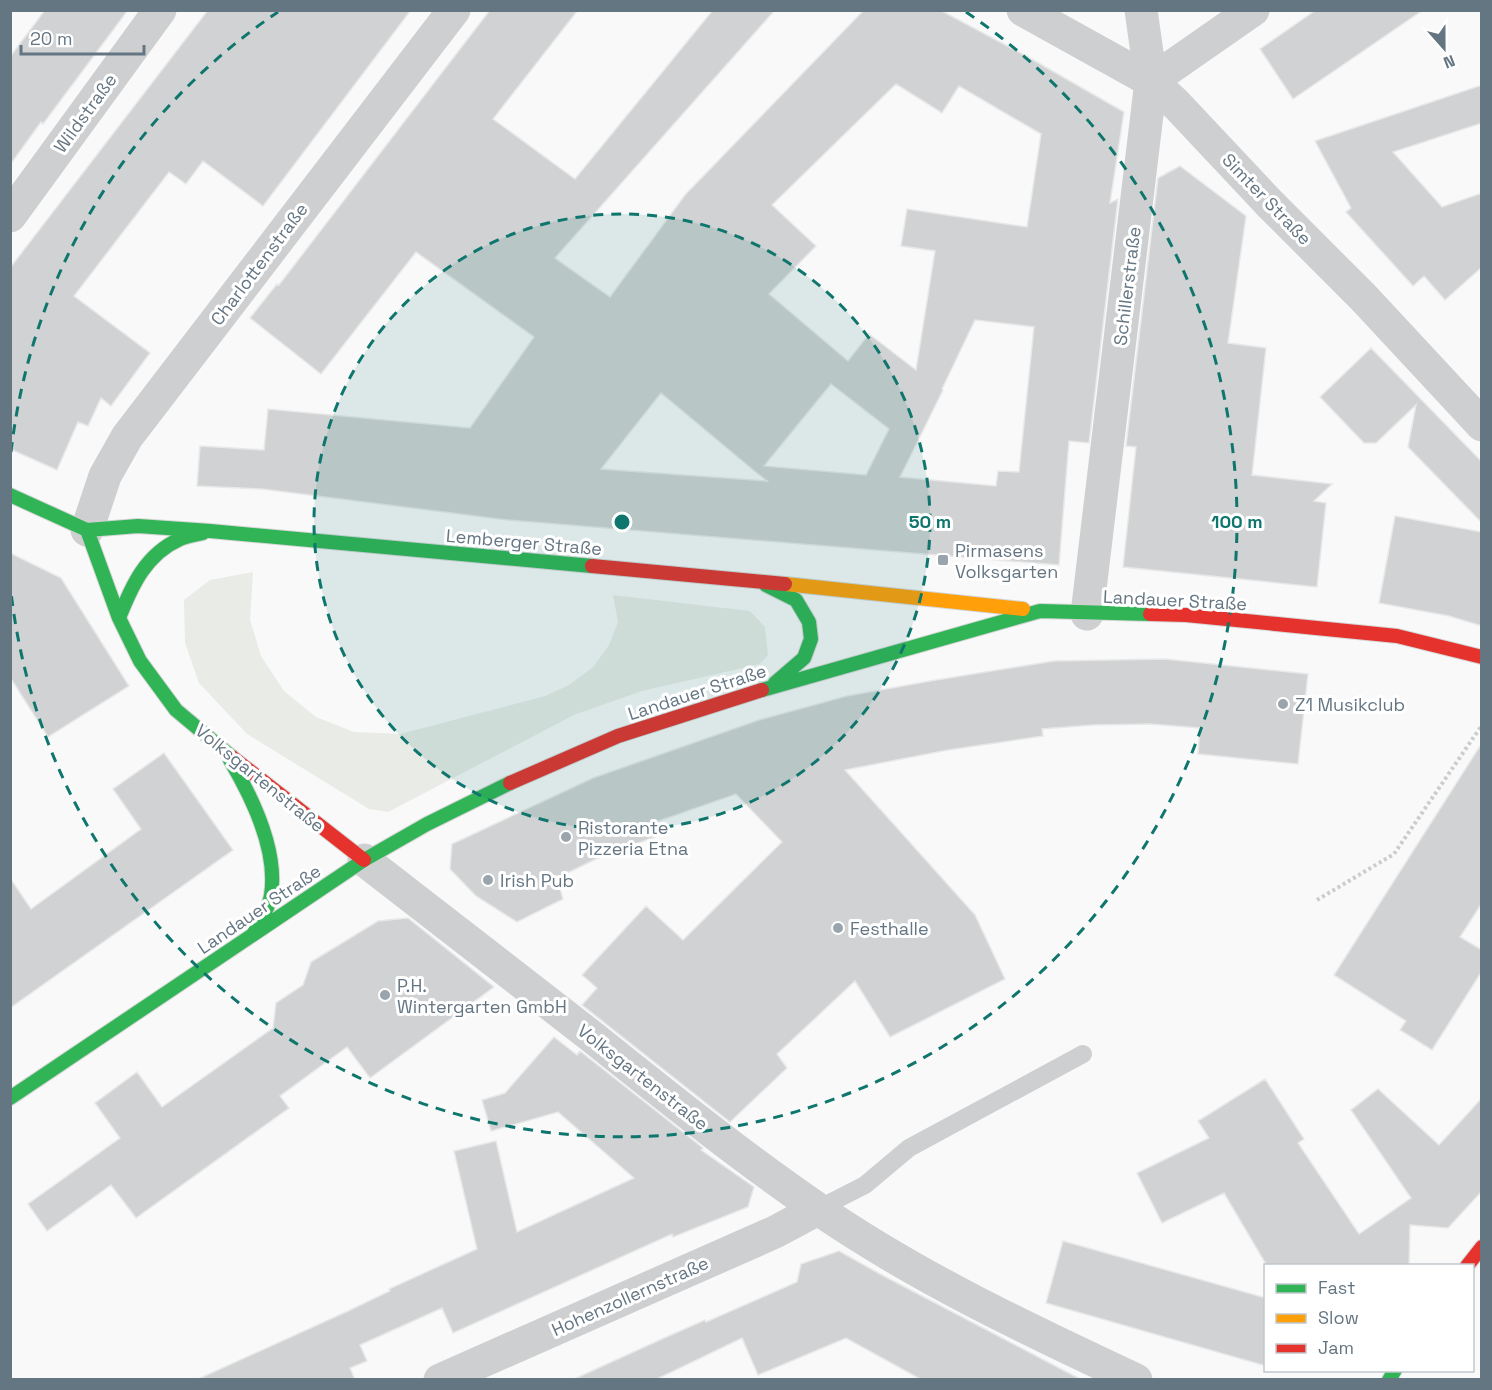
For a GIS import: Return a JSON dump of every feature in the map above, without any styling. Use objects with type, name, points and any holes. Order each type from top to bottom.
[{"type":"main road","name":"Lemberger Straße","points":[[10,495],[87,530],[138,526],[210,531],[759,581],[1040,611]]},
{"type":"main road","name":"Volksgartenstraße","points":[[87,530],[119,618],[140,661],[176,710],[224,751],[364,860]]},
{"type":"main road","points":[[119,618],[137,576],[155,555],[180,539],[210,531]]},
{"type":"main road","points":[[759,581],[796,600],[809,622],[812,639],[804,658],[771,687]]},
{"type":"main road","name":"Landauer Straße","points":[[10,1098],[364,860],[427,824],[506,785],[618,736],[771,687],[1040,611],[1186,615],[1397,636],[1482,657]]},
{"type":"main road","points":[[224,751],[241,777],[260,824],[269,855],[272,876],[271,896],[254,933]]},
{"type":"main road","points":[[1469,1264],[1482,1247]]},
{"type":"street","name":"Wildstraße","points":[[10,216],[159,10]]},
{"type":"street","name":"Charlottenstraße","points":[[87,530],[105,476],[127,437],[454,10]]},
{"type":"street","name":"Simter Straße","points":[[1023,10],[1151,81],[1184,112],[1270,204],[1363,297],[1482,425]]},
{"type":"street","name":"Schillerstraße","points":[[1088,614],[1151,81],[1141,10]]},
{"type":"street","points":[[1151,81],[1252,10]]},
{"type":"street","name":"Volksgartenstraße","points":[[364,860],[720,1138],[818,1209],[891,1256],[941,1284],[1136,1380]]},
{"type":"street","name":"Hohenzollernstraße","points":[[440,1380],[775,1232],[818,1209]]},
{"type":"lane","points":[[818,1209],[865,1185],[909,1148],[1083,1054]]},
{"type":"path","points":[[1317,900],[1395,854],[1482,725]]},
{"type":"shaded area","points":[[253,572],[250,620],[261,656],[284,691],[316,717],[354,732],[400,734],[545,696],[569,685],[593,667],[609,645],[618,622],[613,595],[750,611],[765,627],[768,655],[760,664],[642,691],[574,715],[388,812],[369,809],[247,734],[199,683],[185,643],[184,600],[210,580]]},
{"type":"building","points":[[45,10],[128,10],[10,165],[10,57]]},
{"type":"building","points":[[208,10],[411,10],[263,206],[203,161],[186,184],[169,172],[74,296],[150,353],[111,406],[101,398],[88,426],[78,422],[57,470],[10,449],[10,268]]},
{"type":"building","points":[[490,10],[578,10],[493,119],[575,179],[713,10],[775,10],[555,258],[610,297],[685,195],[864,10],[940,10],[1124,112],[1110,203],[1118,199],[1089,443],[1069,441],[1059,565],[507,520],[262,489],[197,486],[200,446],[264,450],[268,409],[470,428],[534,337],[416,252],[321,374],[250,318],[277,284],[279,285]],"holes":[[[896,84],[942,113],[959,86],[1041,134],[1027,227],[907,209],[901,246],[935,251],[916,370],[869,334],[848,361],[769,294],[816,246],[772,205]],[[975,320],[1034,327],[1019,472],[998,471],[996,486],[900,477]],[[831,384],[889,429],[866,475],[764,466]],[[661,393],[767,481],[601,469]]]},
{"type":"building","points":[[1316,10],[1423,10],[1293,99],[1260,49]]},
{"type":"building","points":[[1482,85],[1482,123],[1393,152],[1442,207],[1482,193],[1482,267],[1445,300],[1424,276],[1413,286],[1346,212],[1351,208],[1315,141]]},
{"type":"building","points":[[1180,166],[1246,216],[1228,343],[1266,348],[1252,475],[1332,484],[1314,501],[1326,503],[1317,587],[1123,567],[1136,447],[1126,446],[1158,178]]},
{"type":"building","points":[[1371,348],[1482,462],[1482,523],[1408,447],[1416,405],[1376,443],[1364,443],[1320,397]]},
{"type":"building","points":[[1395,516],[1482,532],[1482,626],[1449,616],[1379,603]]},
{"type":"building","points":[[10,553],[61,578],[129,686],[48,737],[10,677]]},
{"type":"building","points":[[1165,659],[1308,674],[1298,764],[1198,754],[1200,728],[1150,724],[1042,729],[1043,736],[948,750],[845,770],[975,915],[1005,979],[890,1037],[855,981],[777,1054],[787,1068],[730,1122],[582,1005],[597,988],[582,975],[646,906],[683,940],[782,842],[736,794],[653,823],[657,836],[596,859],[557,878],[563,899],[517,922],[476,896],[450,869],[452,844],[593,778],[759,720],[847,696],[1054,661]]},
{"type":"building","points":[[1482,743],[1482,903],[1460,937],[1482,950],[1482,971],[1432,1050],[1400,1030],[1406,1021],[1334,975]]},
{"type":"building","points":[[164,753],[233,850],[10,1008],[10,878],[31,909],[141,829],[113,789]]},
{"type":"building","points":[[408,918],[494,987],[370,1078],[347,1047],[280,1096],[289,1108],[136,1218],[111,1185],[47,1231],[28,1204],[120,1138],[95,1103],[137,1072],[162,1107],[273,1028],[276,1003],[303,985],[311,962],[378,921]]},
{"type":"building","points":[[554,1037],[577,1055],[580,1051],[703,1148],[701,1150],[754,1187],[748,1207],[673,1237],[672,1234],[453,1333],[442,1308],[360,1345],[367,1361],[350,1368],[355,1380],[196,1380],[477,1249],[454,1151],[496,1141],[517,1232],[634,1178],[558,1112],[491,1131],[482,1100],[505,1093]]},
{"type":"building","points":[[1265,1079],[1304,1139],[1298,1143],[1359,1234],[1411,1198],[1351,1110],[1378,1089],[1439,1145],[1482,1098],[1482,1191],[1448,1228],[1410,1225],[1409,1264],[1266,1264],[1224,1193],[1162,1223],[1137,1173],[1209,1138],[1198,1121]]},
{"type":"building","points":[[1063,1241],[1264,1297],[1264,1365],[1046,1303]]},
{"type":"building","points":[[839,1251],[1082,1380],[922,1380],[846,1338],[758,1375],[742,1338],[655,1380],[572,1380],[705,1320],[706,1322],[797,1282],[801,1264]]},
{"type":"traffic: fast","points":[[10,495],[87,530],[138,526],[210,531],[592,566]]},
{"type":"traffic: fast","points":[[87,530],[119,618],[140,661],[176,710],[232,757]]},
{"type":"traffic: fast","points":[[119,618],[135,582],[149,562],[168,545],[203,533]]},
{"type":"traffic: fast","points":[[766,585],[796,600],[809,622],[811,639],[804,658],[775,683]]},
{"type":"traffic: fast","points":[[762,690],[1040,611],[1150,614]]},
{"type":"traffic: fast","points":[[230,760],[254,807],[271,861],[270,900],[254,933]]},
{"type":"traffic: fast","points":[[10,1098],[364,860],[427,824],[510,783]]},
{"type":"traffic: fast","points":[[1389,1380],[1394,1372]]},
{"type":"traffic: slow","points":[[785,584],[1023,609]]},
{"type":"traffic: jam","points":[[592,566],[785,584]]},
{"type":"traffic: jam","points":[[1150,614],[1186,615],[1397,636],[1482,657]]},
{"type":"traffic: jam","points":[[510,783],[618,736],[762,690]]},
{"type":"traffic: jam","points":[[232,757],[364,860]]},
{"type":"traffic: jam","points":[[1469,1264],[1482,1247]]},
{"type":"place","name":"Pirmasens Volksgarten","points":[[943,560]]},
{"type":"place","name":"Z1 Musikclub","points":[[1283,704]]},
{"type":"place","name":"Ristorante Pizzeria Etna","points":[[566,837]]},
{"type":"place","name":"Irish Pub","points":[[488,880]]},
{"type":"place","name":"Festhalle","points":[[838,928]]},
{"type":"place","name":"P.H. Wintergarten GmbH","points":[[385,995]]}]
